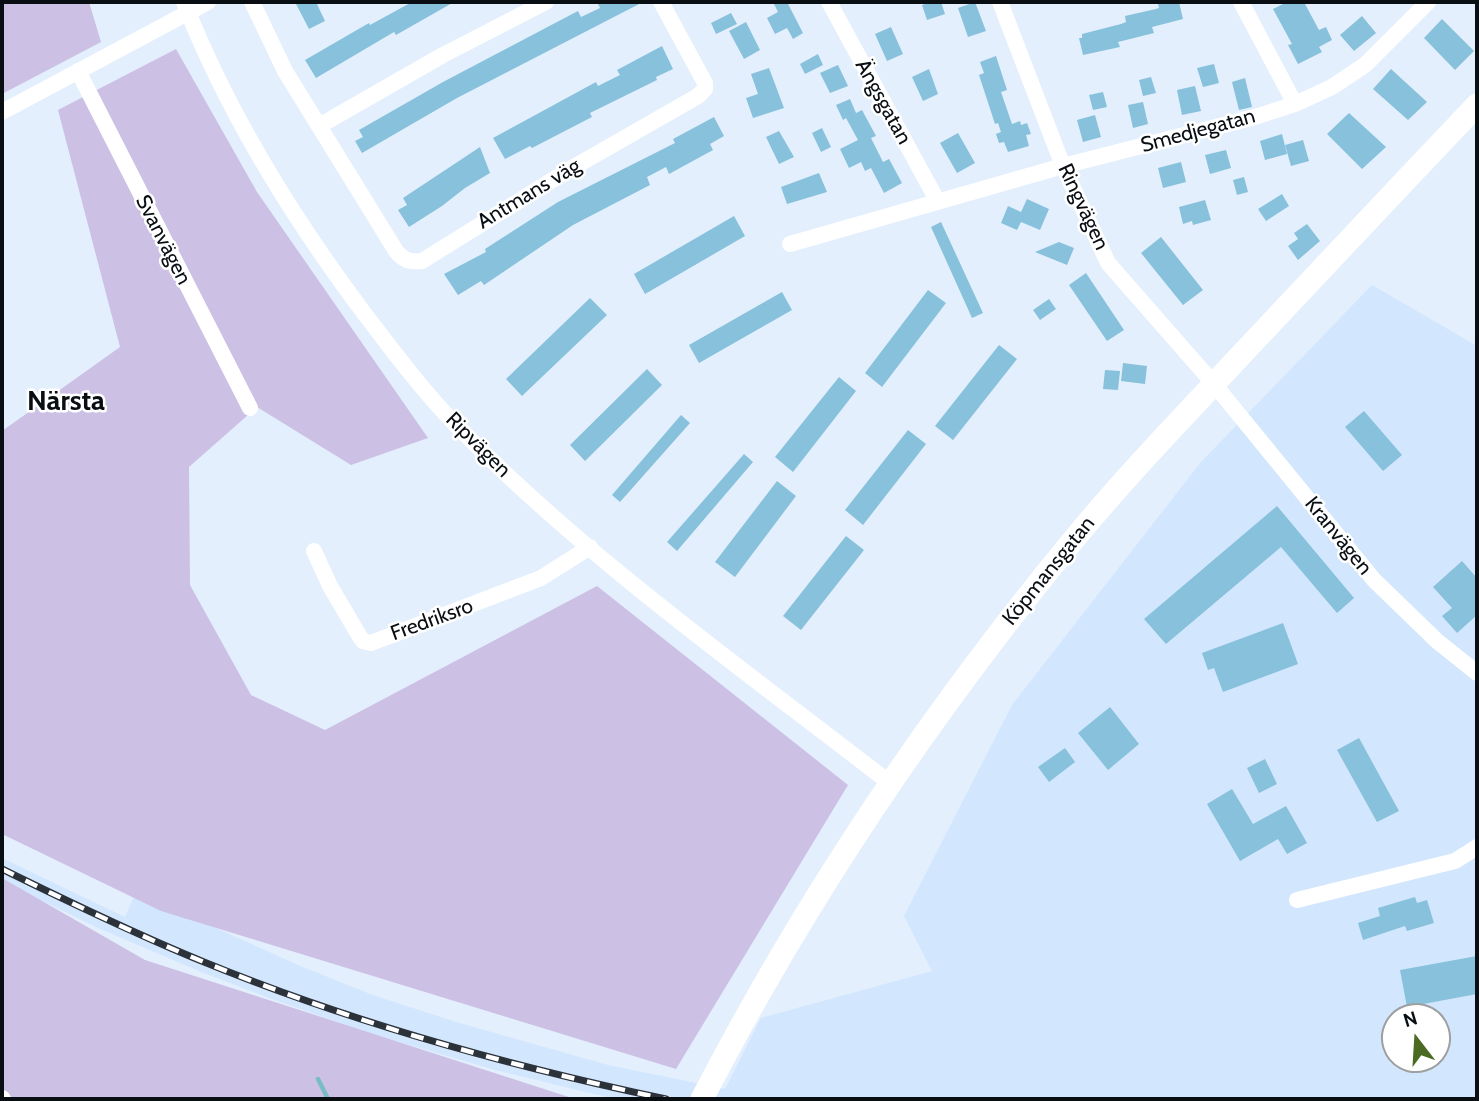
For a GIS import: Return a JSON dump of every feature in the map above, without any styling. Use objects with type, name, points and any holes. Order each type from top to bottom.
[{"type":"street","points":[[2,111],[78,71],[186,7],[208,2]]},
{"type":"street","name":"Antmans väg","points":[[252,2],[285,71],[396,251],[410,262],[422,261],[566,171],[698,96],[705,89],[705,83],[661,2]]},
{"type":"street","points":[[319,126],[443,55],[546,2]]},
{"type":"street","name":"Ängsgatan","points":[[829,2],[938,202]]},
{"type":"street","name":"Ringvägen","points":[[1000,2],[1063,166],[1108,263],[1214,384]]},
{"type":"street","points":[[1241,2],[1295,104]]},
{"type":"street","name":"Smedjegatan","points":[[790,244],[1063,166],[1255,117],[1295,104],[1332,87],[1365,65],[1428,2]]},
{"type":"street","name":"Ripvägen","points":[[186,7],[226,93],[268,172],[313,242],[382,337],[454,423],[499,468],[590,547],[891,784]]},
{"type":"street","name":"Svanvägen","points":[[78,71],[250,408]]},
{"type":"street","name":"Köpmansgatan","points":[[702,1099],[796,931],[891,784],[960,685],[1038,582],[1114,493],[1214,384],[1477,105]]},
{"type":"street","name":"Kranvägen","points":[[1214,384],[1374,580],[1437,641],[1477,673]]},
{"type":"street","name":"Fredriksro","points":[[314,551],[330,586],[360,637],[371,643],[541,578],[590,547]]},
{"type":"street","points":[[1297,900],[1455,861],[1477,847]]},
{"type":"shaded area","points":[[2,2],[89,2],[101,42],[2,94]]},
{"type":"shaded area","points":[[176,49],[257,192],[428,438],[351,465],[257,407],[189,467],[190,585],[251,695],[325,730],[597,586],[848,785],[676,1069],[161,911],[2,834],[2,431],[120,347],[58,110]]},
{"type":"shaded area","points":[[1372,285],[1477,346],[1477,1099],[615,1099],[495,1070],[372,1034],[269,998],[98,928],[2,881],[2,858],[125,917],[136,892],[298,965],[370,994],[456,1022],[608,1065],[725,1089],[761,1018],[932,971],[904,916],[1012,705],[1201,462]]},
{"type":"shaded area","points":[[2,878],[145,960],[575,1099],[2,1099]]},
{"type":"building","points":[[295,2],[316,2],[325,21],[309,29]]},
{"type":"building","points":[[412,2],[454,2],[396,35],[394,32],[316,78],[305,60]]},
{"type":"building","points":[[597,2],[643,2],[457,98],[362,153],[355,141],[363,137],[359,130],[578,11],[581,17],[600,8]]},
{"type":"building","points":[[773,2],[787,2],[803,33],[793,39],[787,28],[775,34],[767,18],[778,12]]},
{"type":"building","points":[[941,2],[945,14],[927,20],[922,5]]},
{"type":"building","points":[[975,2],[986,31],[968,37],[958,8]]},
{"type":"building","points":[[1179,2],[1183,19],[1152,27],[1154,33],[1118,42],[1120,47],[1083,55],[1079,38],[1082,38],[1082,34],[1121,24],[1126,22],[1125,16],[1156,9],[1159,8],[1158,4]]},
{"type":"building","points":[[1287,2],[1304,2],[1319,30],[1326,27],[1332,40],[1319,47],[1322,52],[1298,64],[1288,45],[1292,44],[1273,9]]},
{"type":"building","points":[[731,13],[737,24],[716,34],[711,23]]},
{"type":"building","points":[[1362,16],[1376,33],[1354,51],[1340,35]]},
{"type":"building","points":[[1442,19],[1474,51],[1455,70],[1424,38]]},
{"type":"building","points":[[746,22],[760,50],[744,59],[729,31]]},
{"type":"building","points":[[891,27],[903,54],[887,61],[875,34]]},
{"type":"building","points":[[662,46],[673,69],[656,77],[657,80],[590,113],[592,117],[505,159],[493,138],[596,82],[598,86],[620,75],[617,70]]},
{"type":"building","points":[[818,54],[823,65],[805,74],[800,64]]},
{"type":"building","points":[[996,56],[1007,90],[1001,92],[1012,124],[1020,121],[1021,125],[1027,123],[1031,134],[1026,135],[1029,146],[1008,152],[1004,142],[999,143],[996,134],[1001,132],[998,123],[995,124],[979,75],[984,73],[980,62]]},
{"type":"building","points":[[1214,64],[1219,83],[1203,87],[1197,68]]},
{"type":"building","points":[[838,65],[848,86],[830,93],[820,73]]},
{"type":"building","points":[[769,68],[784,108],[753,118],[746,98],[758,94],[751,74]]},
{"type":"building","points":[[929,69],[938,94],[923,101],[912,77]]},
{"type":"building","points":[[1391,69],[1427,102],[1408,120],[1373,89]]},
{"type":"building","points":[[1151,77],[1156,93],[1143,96],[1139,80]]},
{"type":"building","points":[[1245,78],[1252,107],[1239,110],[1232,82]]},
{"type":"building","points":[[1195,86],[1201,111],[1182,115],[1177,90]]},
{"type":"building","points":[[1103,92],[1107,107],[1093,110],[1089,95]]},
{"type":"building","points":[[850,99],[856,113],[862,110],[876,136],[871,138],[883,162],[889,159],[902,183],[884,193],[871,168],[865,171],[861,162],[849,168],[840,149],[858,140],[836,105]]},
{"type":"building","points":[[1143,102],[1148,124],[1133,128],[1128,105]]},
{"type":"building","points":[[1349,113],[1386,147],[1362,169],[1327,134]]},
{"type":"building","points":[[1095,115],[1101,137],[1083,142],[1077,120]]},
{"type":"building","points":[[714,117],[724,136],[710,144],[713,150],[669,174],[666,167],[647,177],[650,185],[573,225],[484,285],[481,281],[458,295],[444,274],[486,252],[485,249],[558,202],[675,143],[673,139]]},
{"type":"building","points":[[822,128],[831,147],[821,152],[812,133]]},
{"type":"building","points":[[779,131],[794,157],[779,164],[766,137]]},
{"type":"building","points":[[958,133],[975,163],[957,173],[940,143]]},
{"type":"building","points":[[1282,134],[1287,154],[1265,160],[1260,141]]},
{"type":"building","points":[[1303,140],[1309,161],[1291,166],[1285,145]]},
{"type":"building","points":[[480,147],[490,173],[409,227],[398,210],[407,205],[403,198]]},
{"type":"building","points":[[1226,150],[1231,168],[1210,174],[1205,155]]},
{"type":"building","points":[[1181,162],[1186,182],[1163,188],[1158,168]]},
{"type":"building","points":[[819,173],[827,192],[787,204],[781,187]]},
{"type":"building","points":[[1244,177],[1248,192],[1237,195],[1233,180]]},
{"type":"building","points":[[1282,194],[1289,206],[1266,221],[1258,209]]},
{"type":"building","points":[[1027,199],[1049,209],[1040,230],[1021,222],[1017,230],[1001,223],[1008,206],[1021,212]]},
{"type":"building","points":[[1205,200],[1211,220],[1193,225],[1192,221],[1183,224],[1179,207]]},
{"type":"building","points":[[734,216],[745,236],[645,294],[634,274]]},
{"type":"building","points":[[941,222],[983,313],[972,318],[931,227]]},
{"type":"building","points":[[1307,224],[1320,241],[1298,260],[1288,246],[1298,239],[1294,233]]},
{"type":"building","points":[[1161,237],[1203,290],[1183,305],[1141,253]]},
{"type":"building","points":[[1059,242],[1074,248],[1067,265],[1035,252]]},
{"type":"building","points":[[1086,273],[1124,330],[1107,341],[1069,285]]},
{"type":"building","points":[[928,290],[946,303],[882,387],[865,373]]},
{"type":"building","points":[[782,292],[792,310],[699,363],[689,345]]},
{"type":"building","points":[[590,298],[607,315],[522,396],[506,379]]},
{"type":"building","points":[[1049,299],[1056,309],[1040,320],[1033,310]]},
{"type":"building","points":[[999,345],[1017,359],[953,440],[935,426]]},
{"type":"building","points":[[1123,363],[1147,366],[1145,384],[1121,381]]},
{"type":"building","points":[[647,369],[662,385],[585,461],[570,445]]},
{"type":"building","points":[[1105,370],[1120,371],[1118,390],[1103,389]]},
{"type":"building","points":[[839,377],[856,391],[793,472],[775,457]]},
{"type":"building","points":[[1364,411],[1402,455],[1383,471],[1345,427]]},
{"type":"building","points":[[681,415],[690,423],[620,502],[612,495]]},
{"type":"building","points":[[908,430],[926,444],[863,525],[845,510]]},
{"type":"building","points":[[744,454],[753,462],[677,551],[667,542]]},
{"type":"building","points":[[777,481],[796,496],[735,577],[715,562]]},
{"type":"building","points":[[1277,506],[1354,598],[1337,613],[1281,547],[1166,644],[1144,619]]},
{"type":"building","points":[[846,536],[864,550],[801,630],[783,616]]},
{"type":"building","points":[[1462,561],[1477,578],[1477,615],[1457,633],[1442,616],[1452,608],[1433,587]]},
{"type":"building","points":[[1283,623],[1298,664],[1223,692],[1214,668],[1208,670],[1202,653]]},
{"type":"building","points":[[1110,707],[1139,744],[1108,770],[1078,733]]},
{"type":"building","points":[[1359,738],[1399,811],[1377,822],[1337,750]]},
{"type":"building","points":[[1065,748],[1075,762],[1049,782],[1038,767]]},
{"type":"building","points":[[1265,759],[1277,784],[1259,793],[1247,768]]},
{"type":"building","points":[[1232,789],[1253,824],[1286,806],[1307,843],[1287,854],[1278,839],[1240,861],[1207,804]]},
{"type":"building","points":[[1415,897],[1417,903],[1427,900],[1434,923],[1407,931],[1405,926],[1363,940],[1358,923],[1380,916],[1378,908]]},
{"type":"building","points":[[1477,956],[1477,994],[1429,1003],[1406,1003],[1400,970]]},
{"type":"waterway","points":[[318,1079],[328,1099]]},
{"type":"railway","points":[[2,869],[178,951],[317,1004],[490,1057],[666,1099]]},
{"type":"district","name":"Närsta","points":[[66,402]]}]
